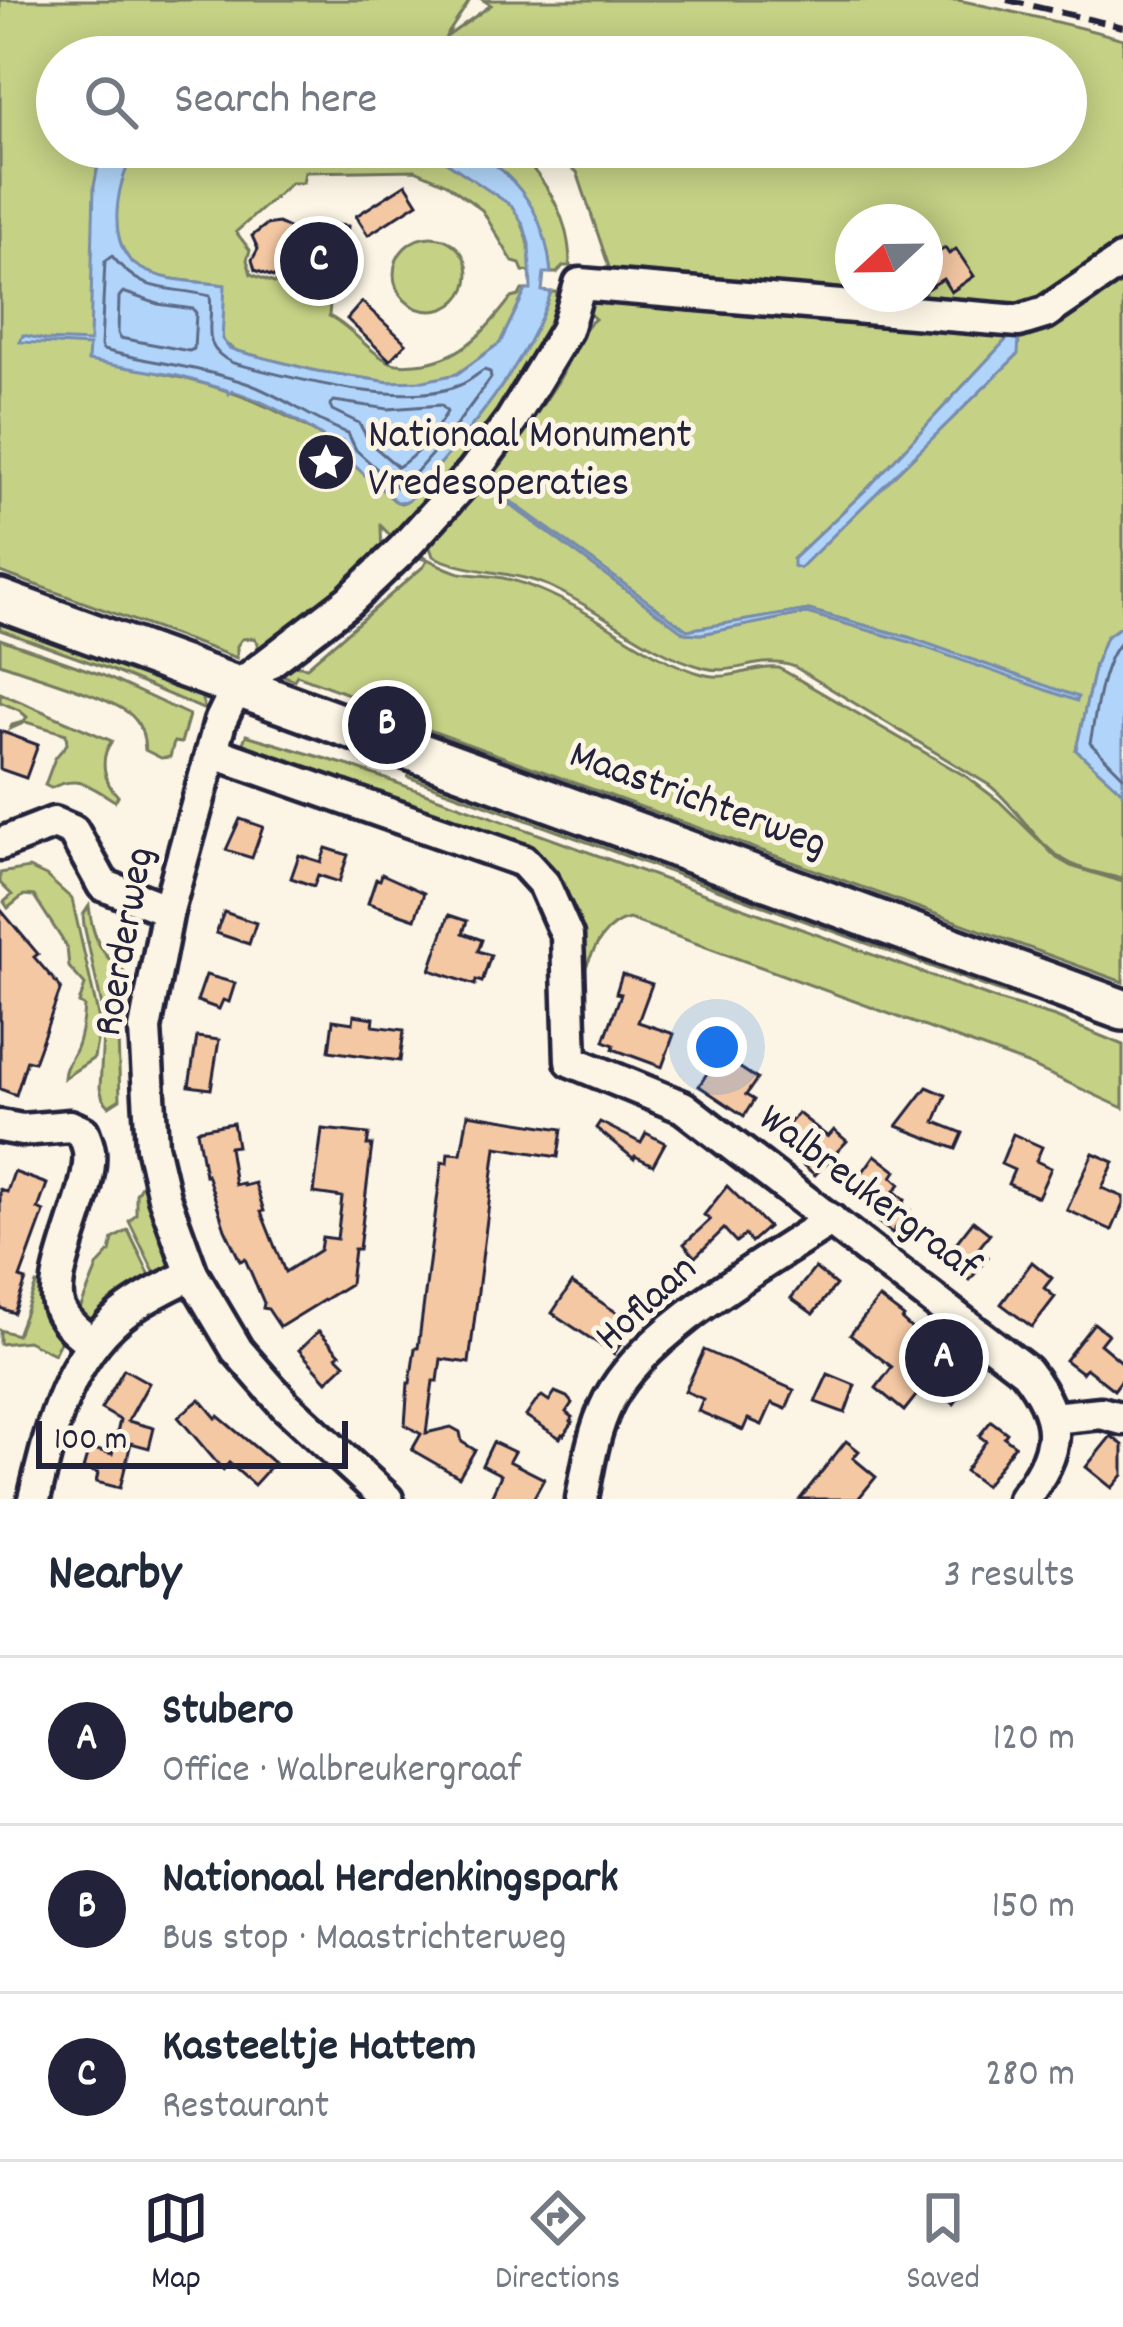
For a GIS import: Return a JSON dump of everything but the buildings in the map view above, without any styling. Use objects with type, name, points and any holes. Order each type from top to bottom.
[{"type":"main road","name":"Maastrichterweg","points":[[0,600],[1123,1010]]},
{"type":"street","points":[[237,687],[349,601],[473,472],[512,422],[566,329],[580,284],[1019,321],[1045,313],[1123,260]]},
{"type":"street","name":"Roerderweg","points":[[237,687],[220,722],[168,910],[145,1029],[152,1146],[164,1197],[192,1274],[237,1350],[285,1405],[387,1499]]},
{"type":"street","name":"Walbreukergraaf","points":[[212,752],[523,861],[544,884],[567,935],[572,1061],[683,1107],[1026,1371],[1044,1394],[1052,1418]]},
{"type":"street","points":[[0,844],[54,823],[73,831],[103,885],[168,910]]},
{"type":"street","points":[[0,1126],[22,1130],[70,1126],[82,1132],[89,1152],[83,1194],[57,1283],[57,1306],[93,1344]]},
{"type":"street","name":"Hoflaan","points":[[582,1499],[593,1445],[608,1402],[623,1377],[685,1317],[831,1220]]},
{"type":"street","points":[[34,1499],[57,1411],[93,1344],[120,1316],[192,1274]]},
{"type":"street","points":[[1023,1499],[1041,1475],[1054,1444],[1052,1418],[1101,1413],[1123,1419]]},
{"type":"green space","points":[[0,0],[470,0],[446,36],[36,36],[36,168],[97,168],[95,209],[160,373],[251,400],[333,444],[343,440],[341,454],[395,501],[408,501],[489,403],[524,350],[551,292],[564,301],[517,400],[394,539],[381,526],[382,558],[261,656],[254,638],[242,639],[237,658],[0,572]]},
{"type":"green space","points":[[483,0],[958,0],[1123,39],[1123,251],[1023,309],[943,303],[943,204],[835,204],[835,295],[613,279],[577,172],[572,168],[1087,168],[1087,36],[448,36],[491,5]]},
{"type":"green space","points":[[127,168],[457,168],[511,206],[528,241],[532,272],[513,262],[482,210],[447,184],[415,170],[305,172],[303,183],[291,183],[236,232],[250,250],[251,274],[274,283],[287,282],[290,290],[331,291],[329,316],[392,363],[425,363],[452,354],[484,330],[511,298],[526,290],[500,343],[457,374],[424,382],[389,382],[316,371],[237,351],[224,343],[224,285],[149,273],[128,258],[117,228]]},
{"type":"green space","points":[[499,168],[535,172],[561,215],[570,266],[551,273],[548,253]]},
{"type":"green space","points":[[431,237],[457,248],[468,274],[457,300],[431,311],[405,300],[394,274],[405,248]]},
{"type":"green space","points":[[1123,263],[1123,625],[1106,637],[1095,665],[1076,750],[1123,792],[1123,879],[1066,861],[989,785],[795,667],[770,663],[705,668],[664,652],[549,586],[433,556],[425,534],[432,540],[482,484],[685,633],[807,613],[1077,697],[908,637],[809,610],[687,630],[484,482],[557,383],[578,340],[595,319],[586,311],[595,297],[995,323]],"holes":[[[1018,338],[1017,355],[800,568],[793,559],[869,487],[1007,339]]]},
{"type":"green space","points":[[409,551],[460,573],[505,578],[536,588],[686,669],[724,676],[779,668],[967,777],[1057,858],[1123,882],[1123,982],[388,715],[389,709],[297,675],[294,680],[284,676],[284,664],[307,667],[424,566],[427,560],[406,554]]},
{"type":"green space","points":[[0,614],[200,692],[205,710],[0,630]]},
{"type":"green space","points":[[0,639],[102,675],[189,715],[181,743],[174,742],[170,757],[145,750],[142,732],[132,716],[89,694],[0,663]]},
{"type":"green space","points":[[0,693],[112,741],[104,769],[118,796],[115,801],[78,782],[45,785],[55,758],[67,744],[66,734],[26,722],[10,729],[27,717],[0,702]]},
{"type":"green space","points":[[246,735],[350,766],[1123,1045],[1123,1108],[1027,1064],[629,919],[606,932],[584,971],[577,913],[561,880],[554,882],[240,751]]},
{"type":"green space","points":[[413,764],[1086,1016],[1001,992],[408,777]]},
{"type":"green space","points":[[29,868],[72,899],[100,1024],[94,1058],[64,1078],[80,1033],[84,1006],[79,1003],[85,985],[69,967],[67,947],[34,896],[24,895],[8,908],[4,902],[12,895],[0,883],[0,873]]},
{"type":"green space","points":[[89,906],[99,944],[124,972],[118,1035],[120,1099],[109,1106],[100,1088],[104,1016],[84,925]]},
{"type":"green space","points":[[147,1176],[174,1262],[173,1270],[156,1276],[129,1221],[136,1214],[136,1194]]},
{"type":"green space","points":[[128,1230],[151,1278],[149,1286],[92,1324],[76,1319],[113,1239]]},
{"type":"green space","points":[[36,1284],[46,1287],[65,1332],[54,1354],[27,1341],[0,1344],[0,1330],[17,1335]]},
{"type":"water","points":[[98,168],[128,168],[120,191],[117,228],[128,258],[160,276],[225,285],[222,339],[229,348],[316,371],[389,382],[424,381],[457,374],[500,343],[526,290],[531,290],[529,244],[512,206],[455,168],[498,168],[528,200],[548,252],[551,273],[544,273],[542,291],[551,292],[525,349],[490,403],[408,501],[397,502],[341,454],[342,441],[333,444],[259,401],[178,376],[88,361],[89,346],[20,342],[23,335],[90,342]]},
{"type":"water","points":[[1019,337],[1018,354],[800,568],[793,566],[793,559],[869,487],[1007,339]]},
{"type":"water","points":[[484,482],[687,630],[808,610],[908,637],[1078,697],[1077,701],[907,641],[807,613],[685,633]]},
{"type":"water","points":[[1123,625],[1123,792],[1076,750],[1095,665],[1106,637]]},
{"type":"railway","points":[[1007,0],[1123,27]]},
{"type":"place","name":"Kasteeltje Hattem","points":[[319,261]]},
{"type":"place","name":"Nationaal Monument Vredesoperaties","points":[[326,462]]},
{"type":"place","name":"Nationaal Herdenkingspark","points":[[387,725]]},
{"type":"place","name":"Stubero","points":[[944,1358]]}]
